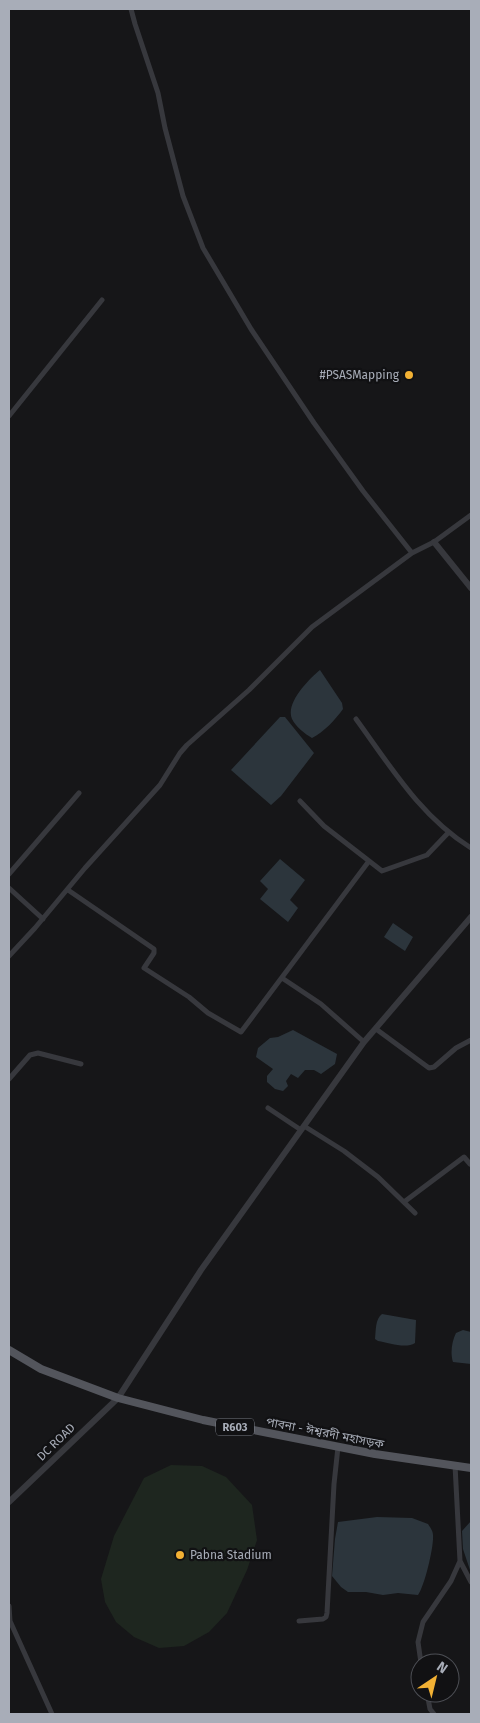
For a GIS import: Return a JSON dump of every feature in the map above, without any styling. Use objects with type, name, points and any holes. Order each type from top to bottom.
[{"type":"main road","name":"পাবনা - ঈশ্বরদী মহাসড়ক","points":[[9,1350],[40,1369],[118,1398],[203,1420],[375,1454],[471,1468]]},
{"type":"street","points":[[131,9],[158,93],[183,196],[203,248],[251,329],[314,423],[363,491],[412,553]]},
{"type":"street","points":[[9,416],[102,300]]},
{"type":"street","points":[[9,956],[44,919],[85,868],[160,785],[186,745],[249,690],[312,627],[412,553],[434,542],[471,515]]},
{"type":"street","points":[[434,542],[471,588]]},
{"type":"street","points":[[356,719],[421,807],[448,833],[471,848]]},
{"type":"street","points":[[9,874],[79,793]]},
{"type":"street","points":[[300,801],[324,826],[382,871],[427,855],[448,833]]},
{"type":"street","points":[[68,890],[154,948],[154,953],[144,968],[189,997],[208,1013],[239,1031],[243,1029],[369,861]]},
{"type":"street","points":[[9,888],[44,919]]},
{"type":"street","name":"DC ROAD","points":[[9,1502],[118,1398],[201,1270],[364,1042],[471,917]]},
{"type":"street","points":[[282,978],[321,1004],[364,1042]]},
{"type":"street","points":[[376,1029],[429,1068],[456,1048],[471,1040]]},
{"type":"street","points":[[9,1079],[30,1055],[38,1053],[81,1064]]},
{"type":"street","points":[[268,1108],[353,1158],[378,1177],[415,1213]]},
{"type":"street","points":[[404,1202],[464,1157],[470,1164]]},
{"type":"street","points":[[299,1622],[323,1619],[327,1613],[334,1484],[338,1447]]},
{"type":"street","points":[[454,1465],[460,1561],[471,1582]]},
{"type":"street","points":[[420,1653],[418,1642],[423,1622],[451,1581],[460,1561]]},
{"type":"street","points":[[9,1606],[10,1621],[52,1714]]},
{"type":"street","points":[[428,1703],[434,1714]]},
{"type":"shaded area","points":[[320,670],[342,703],[343,709],[329,725],[312,738],[296,725],[291,713],[292,706],[299,692]]},
{"type":"shaded area","points":[[280,717],[285,717],[314,753],[281,796],[271,805],[231,770]]},
{"type":"shaded area","points":[[280,859],[305,880],[290,900],[298,908],[288,922],[260,899],[268,889],[260,881]]},
{"type":"shaded area","points":[[393,923],[413,937],[405,951],[384,937]]},
{"type":"shaded area","points":[[293,1030],[337,1054],[335,1064],[321,1074],[314,1070],[305,1070],[298,1078],[291,1074],[286,1081],[288,1086],[283,1091],[275,1089],[267,1082],[267,1076],[273,1069],[256,1057],[258,1048],[270,1038],[278,1037]]},
{"type":"shaded area","points":[[382,1314],[416,1320],[415,1343],[402,1346],[375,1339],[377,1322]]},
{"type":"shaded area","points":[[463,1330],[471,1332],[471,1364],[453,1362],[452,1358],[452,1347],[456,1333]]},
{"type":"shaded area","name":"Pabna Stadium","points":[[171,1465],[202,1466],[226,1477],[252,1505],[257,1540],[247,1570],[227,1613],[209,1632],[184,1646],[159,1648],[134,1637],[116,1622],[105,1602],[101,1579],[114,1536],[144,1478]]},
{"type":"shaded area","points":[[377,1517],[412,1518],[428,1524],[431,1529],[433,1540],[431,1556],[418,1595],[348,1592],[332,1576],[338,1522]]},
{"type":"shaded area","points":[[471,1521],[471,1573],[463,1549],[462,1531]]},
{"type":"place","name":"#PSASMapping","points":[[409,375]]},
{"type":"place","name":"Pabna Stadium","points":[[180,1555]]}]
